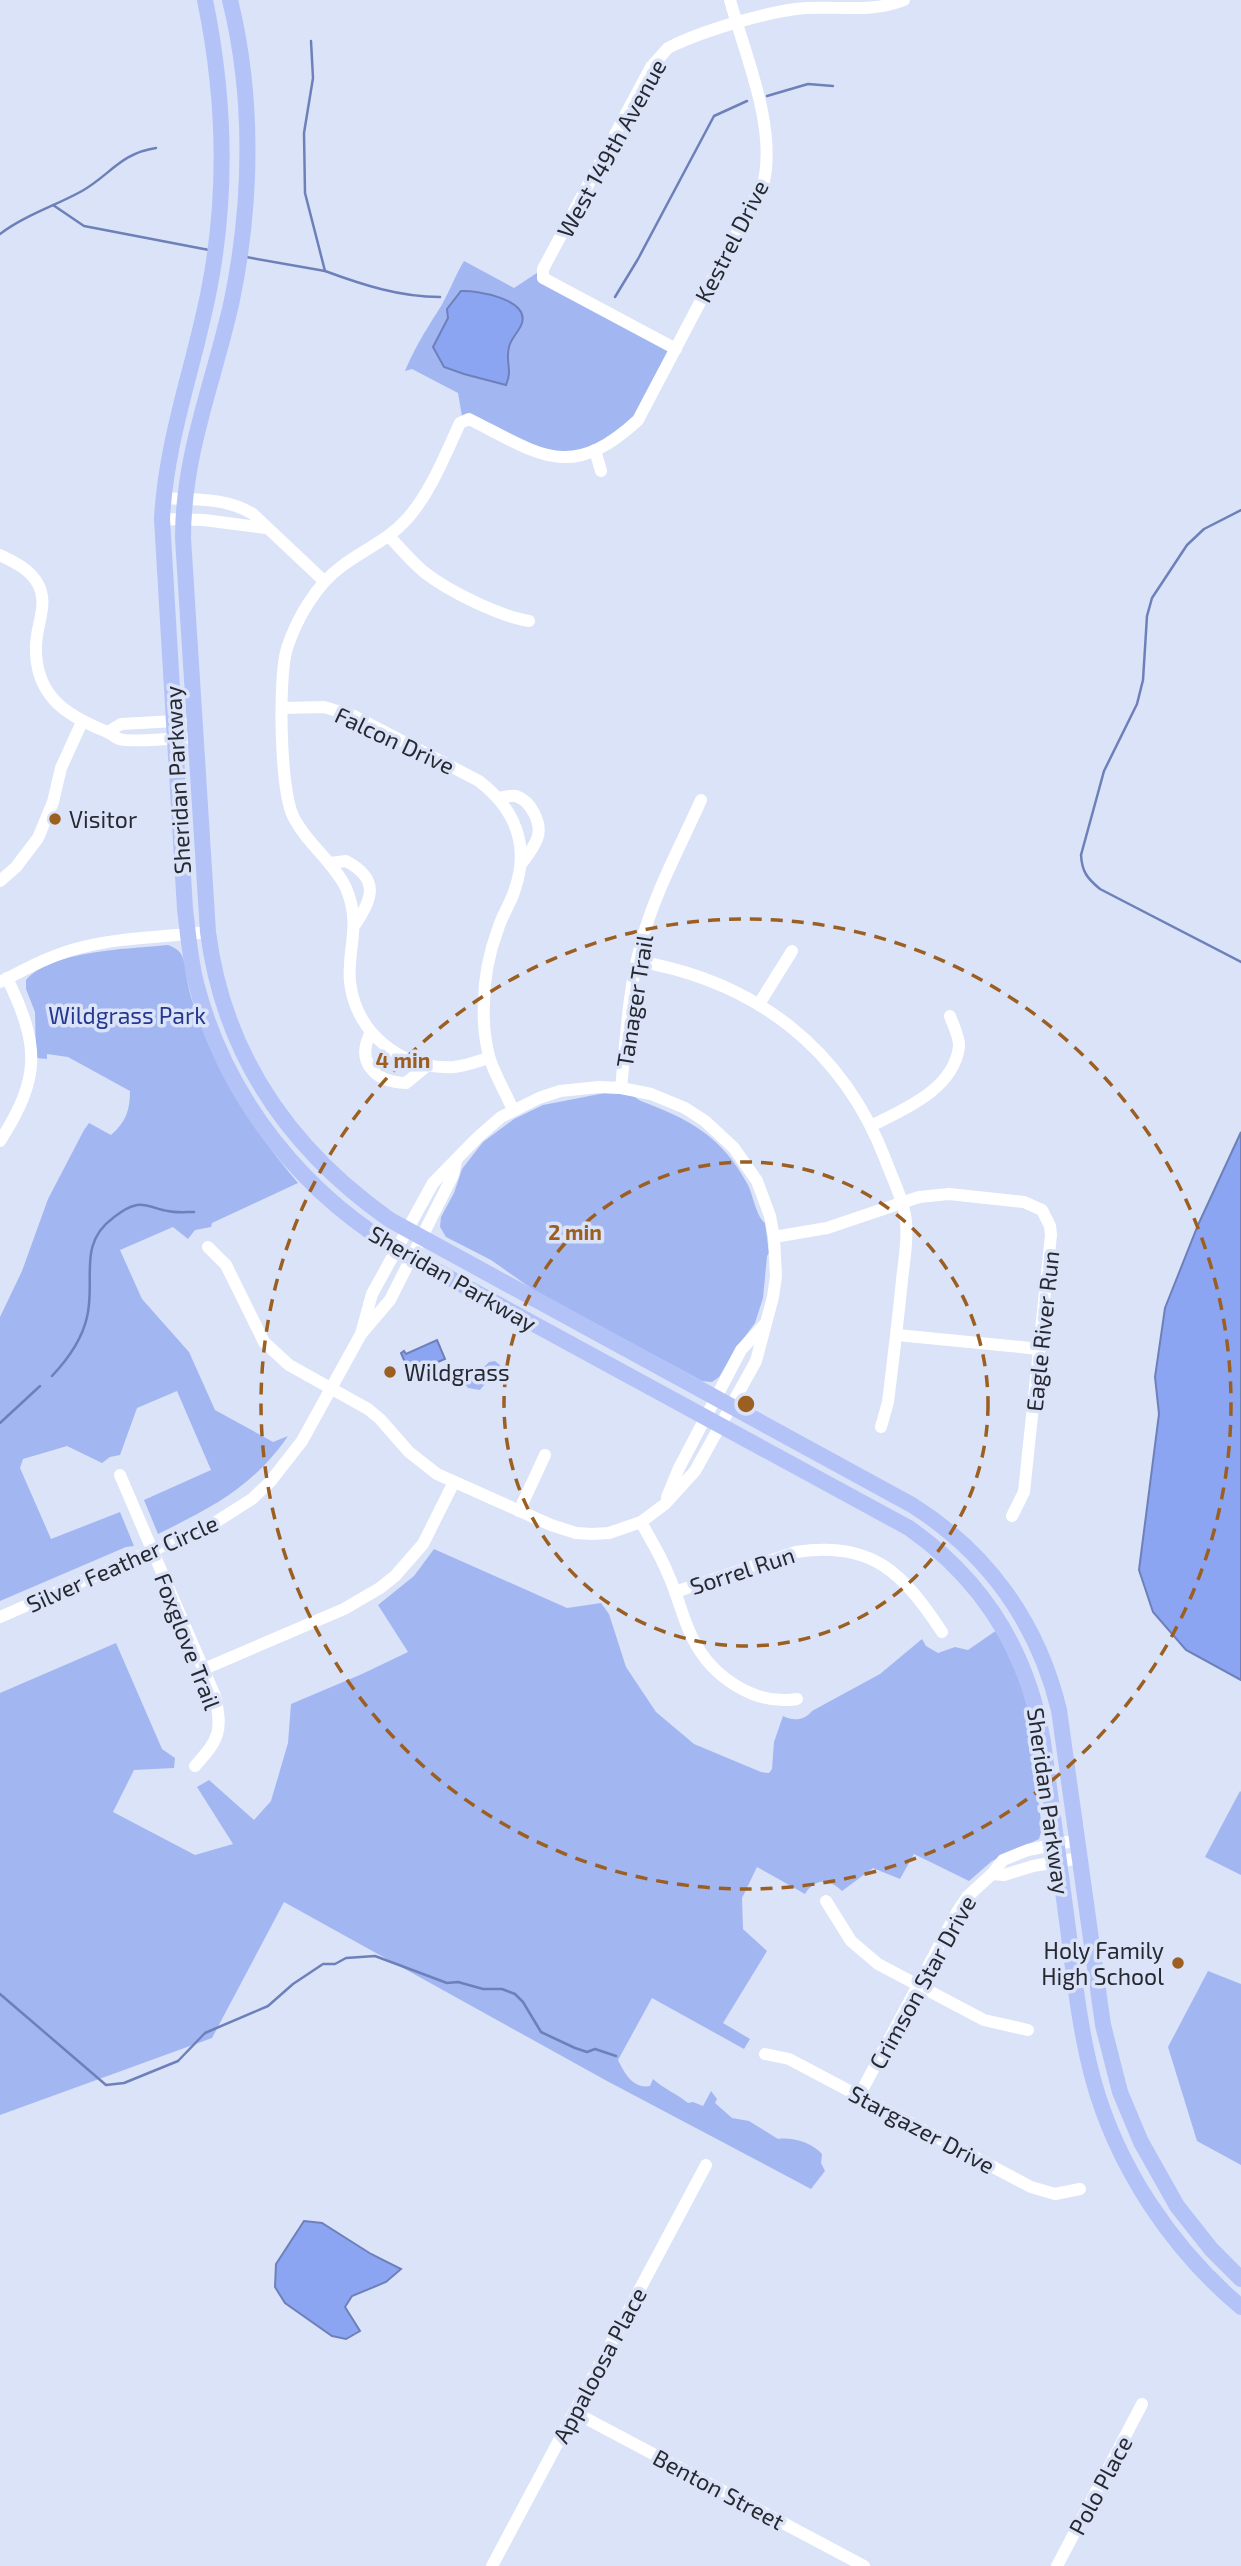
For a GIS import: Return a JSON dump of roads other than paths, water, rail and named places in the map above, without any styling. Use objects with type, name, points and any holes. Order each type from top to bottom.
[{"type":"main road","name":"Sheridan Parkway","points":[[205,0],[219,86],[223,162],[221,199],[209,292],[177,419],[163,498],[162,519],[173,730],[188,934],[196,980],[212,1034],[229,1071],[254,1112],[279,1147],[327,1198],[404,1253],[909,1528],[941,1552],[979,1591],[1002,1623],[1014,1646],[1031,1689],[1042,1733],[1081,2027],[1093,2080],[1110,2127],[1135,2178],[1167,2229],[1204,2273],[1241,2308]]},
{"type":"main road","name":"Sheridan Parkway","points":[[230,0],[239,43],[245,99],[246,195],[232,300],[189,459],[183,519],[208,932],[218,986],[244,1056],[268,1099],[293,1134],[332,1175],[360,1199],[413,1235],[928,1515],[972,1550],[997,1578],[1034,1636],[1055,1692],[1063,1729],[1105,2033],[1126,2109],[1149,2159],[1177,2206],[1211,2249],[1241,2279]]},
{"type":"street","name":"Kestrel Drive","points":[[324,581],[341,566],[388,536],[407,519],[423,497],[460,424],[469,419],[534,452],[552,457],[569,457],[610,444],[638,420],[764,181],[767,170],[769,146],[763,117],[730,0]]},
{"type":"street","name":"West 149th Avenue","points":[[677,349],[544,278],[543,269],[651,67],[668,48],[736,23],[805,8],[876,9],[904,0]]},
{"type":"street","points":[[595,450],[601,471]]},
{"type":"street","points":[[163,498],[227,503],[242,507],[253,514],[324,581],[300,620],[287,649],[282,673],[285,777],[288,802],[293,815],[303,832],[331,863],[345,887],[353,909],[350,979],[354,1001],[361,1018],[387,1049],[406,1059],[452,1067],[489,1058]]},
{"type":"street","points":[[162,519],[266,528]]},
{"type":"street","points":[[388,536],[425,573],[444,585],[509,618],[529,621]]},
{"type":"street","points":[[0,555],[29,572],[38,585],[43,607],[36,647],[40,676],[58,705],[82,722],[119,739],[194,728]]},
{"type":"street","name":"Falcon Drive","points":[[282,708],[324,707],[354,716],[479,781],[499,798],[509,813],[520,841],[522,864]]},
{"type":"street","points":[[0,881],[16,867],[38,838],[53,802],[61,768],[82,722]]},
{"type":"street","name":"Falcon Drive","points":[[499,798],[514,796],[522,800],[537,818],[539,828],[538,839],[522,864],[515,891],[499,925],[488,961],[483,1004],[489,1058],[513,1110]]},
{"type":"street","name":"Tanager Trail","points":[[621,1088],[637,961],[650,914],[701,800]]},
{"type":"street","points":[[331,863],[346,861],[369,881],[369,902],[354,926]]},
{"type":"street","points":[[0,1141],[23,1102],[31,1068],[29,1030],[4,980],[77,948],[208,932]]},
{"type":"street","points":[[759,1004],[792,951]]},
{"type":"street","points":[[637,961],[685,971],[710,980],[759,1004],[784,1021],[823,1056],[843,1081],[871,1126],[902,1203],[907,1233],[897,1335],[888,1402],[881,1427]]},
{"type":"street","points":[[871,1126],[918,1102],[940,1083],[949,1071],[959,1045],[950,1016]]},
{"type":"street","points":[[372,1032],[365,1049],[367,1062],[383,1079],[406,1083],[429,1064]]},
{"type":"street","points":[[208,1247],[226,1265],[264,1342],[289,1366],[368,1409],[423,1465],[454,1482],[562,1530],[592,1534],[609,1533],[641,1522],[665,1504],[695,1471],[756,1362],[776,1276],[770,1216],[757,1181],[746,1163],[722,1135],[705,1121],[668,1100],[621,1088],[560,1091],[513,1110],[491,1125],[456,1161],[453,1175],[404,1253]]},
{"type":"street","name":"Eagle River Run","points":[[774,1237],[848,1223],[919,1197],[949,1194],[1024,1202],[1042,1210],[1050,1226],[1051,1235],[1040,1349],[1024,1492],[1012,1516]]},
{"type":"street","name":"Silver Feather Circle","points":[[360,1334],[390,1300],[404,1253]]},
{"type":"street","name":"Silver Feather Circle","points":[[0,1617],[211,1525],[252,1499],[286,1464],[302,1441],[360,1334],[372,1294],[404,1253]]},
{"type":"street","points":[[665,1504],[679,1468],[741,1350],[764,1325]]},
{"type":"street","points":[[897,1335],[1040,1349]]},
{"type":"street","points":[[519,1511],[545,1455]]},
{"type":"street","name":"Foxglove Trail","points":[[120,1475],[215,1696],[219,1728],[214,1744],[195,1766]]},
{"type":"street","points":[[204,1669],[344,1609],[380,1588],[403,1568],[423,1544],[454,1482]]},
{"type":"street","points":[[641,1522],[668,1574],[694,1641],[715,1670],[730,1682],[763,1698],[780,1702],[797,1699]]},
{"type":"street","name":"Sorrel Run","points":[[675,1592],[796,1552],[815,1549],[848,1551],[879,1563],[906,1582],[942,1632]]},
{"type":"street","name":"Crimson Star Drive","points":[[859,2096],[967,1897],[1003,1860],[1028,1850],[1078,1840]]},
{"type":"street","name":"Crimson Star Drive","points":[[992,1874],[1004,1875],[1080,1858]]},
{"type":"street","points":[[826,1901],[840,1926],[864,1954],[984,2020],[1028,2030]]},
{"type":"street","name":"Stargazer Drive","points":[[765,2054],[789,2059],[1031,2187],[1055,2194],[1080,2189]]},
{"type":"street","name":"Appaloosa Place","points":[[492,2566],[706,2165]]},
{"type":"street","name":"Polo Place","points":[[1057,2566],[1142,2404]]},
{"type":"street","name":"Benton Street","points":[[574,2412],[864,2566]]},
{"type":"waterway","points":[[311,41],[313,78],[304,133],[305,193],[325,271],[382,289],[410,295],[440,297]]},
{"type":"waterway","points":[[767,96],[808,84],[833,86]]},
{"type":"waterway","points":[[615,297],[714,116],[747,101]]},
{"type":"waterway","points":[[0,234],[82,191],[134,155],[156,148]]},
{"type":"waterway","points":[[53,205],[84,226],[209,250]]},
{"type":"waterway","points":[[246,257],[325,271]]},
{"type":"waterway","points":[[1241,510],[1204,529],[1187,545],[1152,598],[1147,616],[1143,680],[1137,704],[1104,771],[1081,855],[1086,874],[1100,889],[1241,962]]},
{"type":"waterway","points":[[52,1376],[64,1363],[82,1334],[89,1303],[91,1251],[102,1228],[121,1212],[137,1205],[171,1212],[194,1212]]},
{"type":"waterway","points":[[0,1423],[40,1386]]},
{"type":"waterway","points":[[0,1994],[106,2085],[124,2083],[178,2061],[205,2033],[268,2006],[293,1984],[323,1964],[335,1964],[346,1958],[375,1956],[447,1983],[458,1982],[483,1989],[502,1989],[515,1994],[541,2032],[587,2052],[595,2049],[616,2056]]},
{"type":"place","name":"Visitor","points":[[55,819]]},
{"type":"place","name":"Wildgrass","points":[[390,1372]]},
{"type":"place","name":"Holy Family High School","points":[[1178,1963]]},
{"type":"park label","name":"Wildgrass Park","points":[[127,1015]]}]
